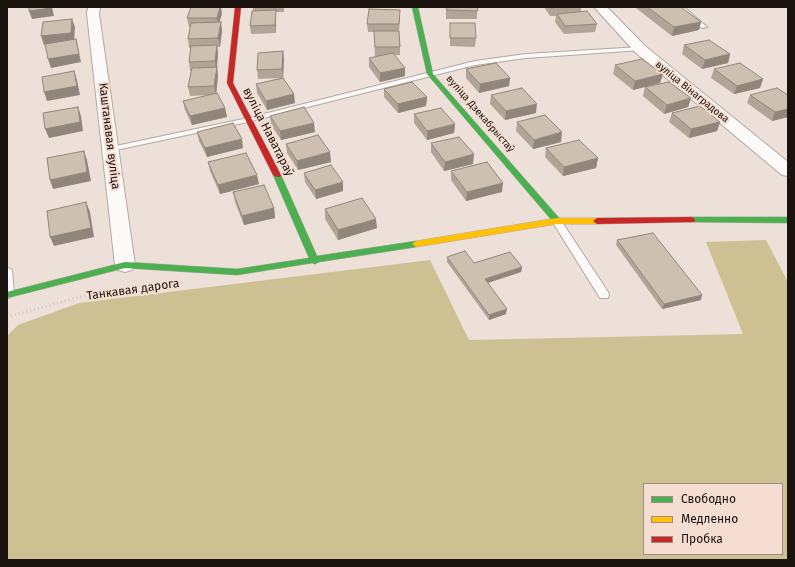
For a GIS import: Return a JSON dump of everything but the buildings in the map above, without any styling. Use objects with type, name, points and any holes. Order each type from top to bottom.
[{"type":"street","name":"Каштанавая вуліца","points":[[94,7],[93,14],[125,265]]},
{"type":"street","name":"вуліца Наватараў","points":[[238,7],[230,83],[283,187],[315,261]]},
{"type":"street","name":"вуліца Дзекабрыстаў","points":[[415,7],[430,74],[557,221]]},
{"type":"street","name":"вуліца Вінаградова","points":[[600,7],[640,49],[785,165]]},
{"type":"street","points":[[8,295],[125,265],[237,272],[315,261],[557,221],[788,220]]},
{"type":"lane","points":[[680,7],[704,27]]},
{"type":"lane","points":[[111,149],[248,120],[475,63],[526,56],[640,49]]},
{"type":"lane","points":[[557,221],[604,295]]},
{"type":"lane","points":[[7,270],[8,295]]},
{"type":"path","name":"Танкавая дарога","points":[[7,318],[101,292],[155,286]]},
{"type":"shaded area","points":[[766,240],[788,282],[788,560],[7,560],[7,336],[18,325],[79,303],[430,260],[469,340],[743,334],[706,242]]},
{"type":"traffic: fast","points":[[415,7],[430,74],[557,221]]},
{"type":"traffic: fast","points":[[277,175],[315,261]]},
{"type":"traffic: fast","points":[[691,220],[788,220]]},
{"type":"traffic: fast","points":[[7,295],[125,265],[237,272],[416,244]]},
{"type":"traffic: slow","points":[[416,244],[557,221],[597,221]]},
{"type":"traffic: jam","points":[[238,7],[230,83],[277,175]]},
{"type":"traffic: jam","points":[[597,221],[691,220]]}]
